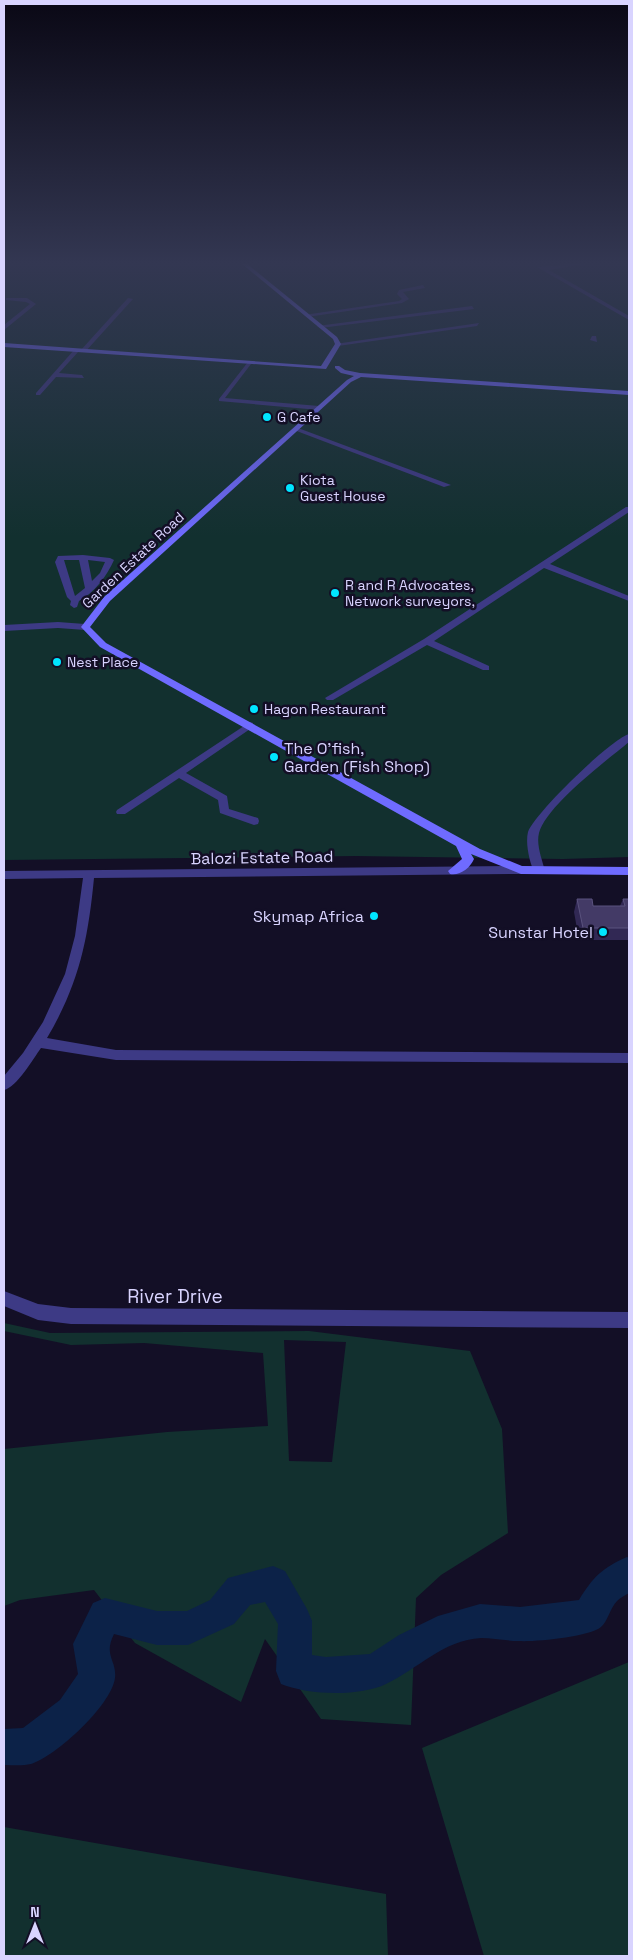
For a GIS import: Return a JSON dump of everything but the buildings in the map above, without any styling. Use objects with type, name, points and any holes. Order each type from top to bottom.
[{"type":"street","points":[[38,394],[75,354]]},
{"type":"street","points":[[124,354],[248,364],[336,367]]},
{"type":"street","points":[[326,368],[332,354]]},
{"type":"street","points":[[329,360],[347,375]]},
{"type":"street","points":[[248,364],[222,400],[319,408]]},
{"type":"street","points":[[326,368],[347,375],[629,393]]},
{"type":"street","points":[[54,375],[82,377]]},
{"type":"street","name":"Garden Estate Road","points":[[347,375],[319,408],[107,599],[85,627],[103,645],[250,725],[460,844],[520,870],[629,871]]},
{"type":"street","points":[[296,429],[446,485]]},
{"type":"street","points":[[330,698],[427,640],[544,566],[629,509]]},
{"type":"street","points":[[70,625],[74,605],[59,562],[61,558],[83,557],[110,560],[104,574],[74,605]]},
{"type":"street","points":[[83,557],[89,588]]},
{"type":"street","points":[[544,566],[629,600]]},
{"type":"street","points":[[4,628],[70,625],[85,627]]},
{"type":"street","points":[[427,640],[486,668]]},
{"type":"street","points":[[121,812],[250,725]]},
{"type":"street","points":[[539,871],[534,832],[542,816],[600,761],[629,737]]},
{"type":"street","points":[[178,774],[223,798],[224,811],[254,821]]},
{"type":"street","points":[[454,871],[466,864],[468,859],[460,844]]},
{"type":"street","name":"Balozi Estate Road","points":[[4,875],[89,876],[520,870]]},
{"type":"street","points":[[4,1085],[39,1042],[67,983],[78,954],[89,876]]},
{"type":"street","points":[[39,1042],[116,1055],[629,1058]]},
{"type":"street","name":"River Drive","points":[[4,1298],[23,1306],[55,1315],[629,1320]]},
{"type":"green space","points":[[4,354],[629,354],[629,857],[563,859],[356,856],[4,860]]},
{"type":"green space","points":[[4,1323],[50,1333],[309,1331],[470,1351],[502,1429],[508,1533],[441,1575],[416,1598],[411,1725],[321,1719],[265,1639],[241,1702],[135,1643],[94,1590],[20,1600],[4,1606],[4,1449],[167,1432],[268,1426],[263,1353],[144,1343],[71,1345],[4,1331]],"holes":[[[284,1340],[346,1342],[332,1462],[289,1461]]]},
{"type":"green space","points":[[629,1662],[629,1956],[484,1956],[422,1748]]},
{"type":"green space","points":[[4,1827],[386,1894],[388,1956],[4,1956]]},
{"type":"waterway","points":[[4,1747],[29,1746],[73,1713],[97,1678],[90,1644],[105,1615],[157,1628],[188,1628],[222,1612],[240,1590],[273,1583],[295,1621],[294,1671],[326,1675],[375,1671],[411,1647],[450,1628],[480,1621],[520,1624],[559,1621],[589,1615],[604,1590],[627,1574],[629,1575]]},
{"type":"place","name":"G Cafe","points":[[267,417]]},
{"type":"place","name":"Kiota Guest House","points":[[290,488]]},
{"type":"place","name":"R and R Advocates, Network surveyors,","points":[[335,593]]},
{"type":"place","name":"Nest Place","points":[[57,662]]},
{"type":"place","name":"Hagon Restaurant","points":[[254,709]]},
{"type":"place","name":"The O'fish, Garden (Fish Shop)","points":[[274,757]]},
{"type":"place","name":"Skymap Africa","points":[[374,916]]},
{"type":"place","name":"Sunstar Hotel","points":[[603,932]]}]
